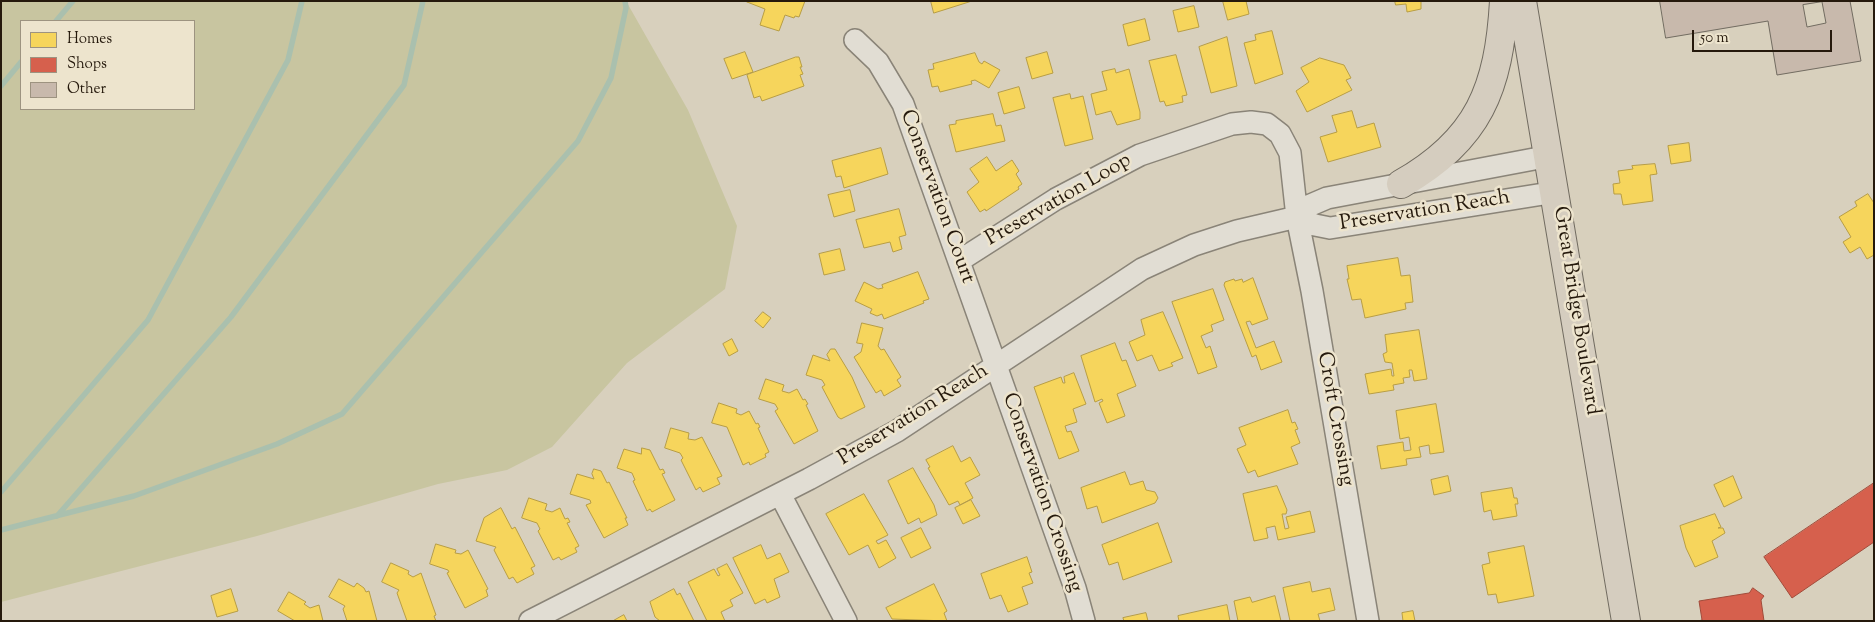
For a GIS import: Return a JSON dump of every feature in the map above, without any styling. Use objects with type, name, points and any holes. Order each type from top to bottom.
[{"type":"main road","points":[[1401,184],[1430,168],[1455,144],[1474,120],[1488,92],[1497,56],[1504,1]]},
{"type":"main road","name":"Great Bridge Boulevard","points":[[1522,1],[1550,156],[1626,621]]},
{"type":"street","name":"Conservation Court","points":[[855,40],[878,62],[903,104],[996,366]]},
{"type":"street","name":"Preservation Loop","points":[[959,261],[1056,199],[1140,155],[1232,124],[1251,122],[1266,124],[1280,134],[1290,153],[1297,217]]},
{"type":"street","name":"Preservation Reach","points":[[530,621],[780,494],[898,431],[1142,269],[1194,245],[1236,230],[1297,217],[1306,207],[1327,198],[1550,156]]},
{"type":"street","name":"Preservation Reach","points":[[1297,217],[1314,225],[1330,228],[1556,192]]},
{"type":"street","name":"Croft Crossing","points":[[1297,217],[1312,291],[1368,621]]},
{"type":"street","name":"Conservation Crossing","points":[[996,366],[1075,588],[1084,621]]},
{"type":"street","points":[[780,494],[846,621]]},
{"type":"shaded area","points":[[1,1],[626,1],[688,110],[737,226],[725,289],[627,363],[552,447],[507,470],[438,484],[257,536],[1,602]]},
{"type":"building: Homes","points":[[805,1],[799,17],[795,16],[794,18],[785,15],[779,31],[760,25],[765,9],[747,2]]},
{"type":"building: Homes","points":[[931,1],[972,1],[934,13]]},
{"type":"building: Homes","points":[[1223,1],[1246,1],[1249,14],[1228,20]]},
{"type":"building: Homes","points":[[1395,1],[1421,1],[1421,9],[1407,12],[1406,4],[1396,5]]},
{"type":"building: Homes","points":[[1194,6],[1199,27],[1178,32],[1173,11]]},
{"type":"building: Homes","points":[[1145,19],[1150,40],[1128,46],[1123,25]]},
{"type":"building: Homes","points":[[1272,31],[1283,74],[1255,84],[1244,43],[1256,40],[1255,35]]},
{"type":"building: Homes","points":[[1227,37],[1237,86],[1211,93],[1199,47]]},
{"type":"building: Homes","points":[[745,52],[753,72],[732,79],[724,59]]},
{"type":"building: Homes","points":[[1047,52],[1053,73],[1032,79],[1026,58]]},
{"type":"building: Homes","points":[[975,53],[979,62],[982,64],[984,61],[1000,70],[989,88],[975,80],[971,81],[972,84],[940,92],[938,86],[932,87],[928,70],[934,69],[933,64]]},
{"type":"building: Homes","points":[[1176,55],[1187,95],[1182,96],[1183,102],[1166,106],[1164,101],[1160,102],[1149,61]]},
{"type":"building: Homes","points":[[799,57],[802,67],[800,67],[803,74],[800,75],[804,86],[762,101],[760,96],[754,98],[747,75]]},
{"type":"building: Homes","points":[[1320,58],[1344,65],[1351,78],[1346,80],[1352,90],[1307,112],[1296,91],[1309,82],[1301,68]]},
{"type":"building: Homes","points":[[1115,69],[1116,73],[1129,69],[1140,112],[1140,119],[1117,125],[1111,111],[1096,115],[1091,94],[1107,90],[1102,72]]},
{"type":"building: Homes","points":[[1019,87],[1025,108],[1004,114],[998,93]]},
{"type":"building: Homes","points":[[1070,94],[1071,99],[1083,96],[1093,139],[1065,146],[1053,98]]},
{"type":"building: Homes","points":[[1352,111],[1357,128],[1374,123],[1381,147],[1328,162],[1320,137],[1337,132],[1332,116]]},
{"type":"building: Homes","points":[[993,114],[996,126],[1001,125],[1005,141],[956,152],[949,125],[956,124],[956,121]]},
{"type":"building: Homes","points":[[1689,143],[1691,161],[1671,164],[1668,146]]},
{"type":"building: Homes","points":[[881,148],[888,174],[844,188],[841,176],[836,177],[832,161]]},
{"type":"building: Homes","points":[[987,157],[996,171],[1012,160],[1019,171],[1016,174],[1022,184],[1018,187],[1019,189],[986,211],[985,209],[980,212],[967,192],[979,182],[970,169]]},
{"type":"building: Homes","points":[[1655,164],[1657,174],[1650,175],[1653,201],[1623,205],[1621,194],[1614,194],[1613,184],[1620,183],[1618,171],[1633,169],[1632,166]]},
{"type":"building: Homes","points":[[850,190],[855,211],[834,217],[828,195]]},
{"type":"building: Homes","points":[[1868,194],[1874,203],[1874,255],[1867,259],[1860,247],[1850,253],[1843,242],[1851,237],[1839,217],[1857,206],[1855,202]]},
{"type":"building: Homes","points":[[899,209],[906,235],[899,237],[902,249],[893,252],[890,242],[864,248],[856,220]]},
{"type":"building: Homes","points":[[840,249],[845,270],[824,275],[819,254]]},
{"type":"building: Homes","points":[[1398,258],[1401,276],[1410,275],[1413,302],[1405,303],[1406,309],[1365,318],[1361,299],[1352,300],[1347,279],[1349,279],[1347,266]]},
{"type":"building: Homes","points":[[918,272],[929,299],[923,301],[924,303],[884,319],[882,314],[877,316],[870,313],[872,309],[855,301],[864,282],[878,289],[883,288],[882,285]]},
{"type":"building: Homes","points":[[1253,278],[1268,319],[1252,325],[1250,321],[1246,322],[1256,348],[1274,341],[1282,362],[1261,370],[1256,355],[1252,357],[1224,285],[1225,282],[1234,279],[1235,281],[1242,279],[1243,282]]},
{"type":"building: Homes","points":[[1213,289],[1224,320],[1211,325],[1213,331],[1201,336],[1206,348],[1210,346],[1217,367],[1198,374],[1172,302]]},
{"type":"building: Homes","points":[[763,312],[771,318],[763,328],[755,321]]},
{"type":"building: Homes","points":[[1163,312],[1183,358],[1171,363],[1173,366],[1159,371],[1152,355],[1137,361],[1129,342],[1145,335],[1141,320]]},
{"type":"building: Homes","points":[[862,323],[883,328],[878,346],[881,350],[884,349],[901,377],[897,380],[901,386],[884,396],[881,390],[876,393],[854,357],[861,352],[863,344],[857,343]]},
{"type":"building: Homes","points":[[1419,330],[1427,379],[1414,381],[1412,370],[1409,370],[1410,377],[1403,378],[1404,383],[1393,385],[1394,390],[1369,394],[1365,374],[1391,369],[1392,376],[1394,376],[1392,363],[1385,362],[1383,354],[1387,352],[1385,335]]},
{"type":"building: Homes","points":[[732,339],[738,351],[729,356],[723,344]]},
{"type":"building: Homes","points":[[1115,343],[1122,361],[1126,360],[1136,386],[1117,394],[1125,416],[1107,423],[1099,403],[1103,401],[1102,399],[1095,402],[1081,356]]},
{"type":"building: Homes","points":[[831,349],[835,349],[852,377],[865,407],[841,419],[838,417],[822,387],[825,385],[822,380],[806,375],[813,355],[830,361],[827,355]]},
{"type":"building: Homes","points":[[1074,373],[1086,404],[1073,409],[1077,422],[1065,426],[1067,432],[1071,431],[1079,451],[1059,459],[1034,387],[1061,377],[1063,383],[1065,383],[1064,377]]},
{"type":"building: Homes","points":[[766,379],[784,385],[782,391],[789,393],[797,389],[803,400],[805,399],[808,404],[806,405],[818,431],[794,444],[775,411],[778,409],[775,404],[759,399]]},
{"type":"building: Homes","points":[[719,403],[737,409],[736,413],[741,415],[749,411],[756,424],[758,423],[760,427],[758,428],[769,452],[765,454],[766,457],[750,465],[749,462],[743,465],[727,427],[712,423]]},
{"type":"building: Homes","points":[[1436,404],[1444,452],[1430,454],[1429,445],[1419,447],[1421,457],[1406,459],[1407,465],[1381,469],[1377,446],[1403,442],[1404,451],[1411,450],[1409,437],[1400,439],[1396,411]]},
{"type":"building: Homes","points":[[1288,410],[1292,423],[1295,422],[1298,429],[1295,430],[1300,443],[1291,447],[1298,464],[1258,477],[1255,470],[1248,473],[1237,449],[1246,445],[1239,428]]},
{"type":"building: Homes","points":[[671,428],[689,433],[688,439],[695,440],[702,437],[722,476],[717,478],[720,484],[703,492],[700,487],[696,490],[681,460],[683,458],[680,453],[665,448]]},
{"type":"building: Homes","points":[[953,446],[961,462],[970,457],[980,475],[965,483],[973,498],[960,505],[958,501],[949,505],[928,468],[930,467],[926,460]]},
{"type":"building: Homes","points":[[642,448],[650,450],[660,470],[663,469],[665,473],[662,474],[675,500],[652,512],[650,509],[647,511],[633,481],[635,480],[632,473],[617,468],[624,449],[641,454]]},
{"type":"building: Homes","points":[[913,468],[934,505],[937,515],[921,523],[919,518],[908,524],[888,481]]},
{"type":"building: Homes","points":[[594,469],[601,471],[607,483],[609,482],[627,518],[625,518],[628,525],[604,538],[586,505],[591,503],[590,500],[570,494],[577,474],[594,479],[592,474]]},
{"type":"building: Homes","points":[[1125,472],[1130,485],[1143,481],[1146,490],[1155,492],[1158,498],[1155,503],[1102,523],[1097,506],[1087,509],[1081,488]]},
{"type":"building: Homes","points":[[1448,476],[1451,491],[1434,495],[1431,480]]},
{"type":"building: Homes","points":[[1733,476],[1742,498],[1724,507],[1714,485]]},
{"type":"building: Homes","points":[[1277,486],[1287,510],[1286,514],[1282,514],[1285,529],[1289,528],[1286,517],[1310,511],[1315,532],[1278,540],[1275,526],[1266,528],[1268,538],[1254,541],[1243,494]]},
{"type":"building: Homes","points":[[1512,488],[1514,498],[1517,498],[1518,504],[1515,504],[1517,516],[1493,520],[1491,510],[1484,512],[1481,493]]},
{"type":"building: Homes","points":[[864,494],[888,535],[876,541],[878,544],[886,540],[896,558],[879,568],[868,545],[849,555],[826,514]]},
{"type":"building: Homes","points":[[529,498],[547,504],[545,510],[552,512],[560,508],[565,519],[568,518],[570,522],[567,523],[579,546],[575,548],[577,552],[561,560],[559,557],[553,560],[538,531],[540,529],[537,523],[522,518]]},
{"type":"building: Homes","points":[[971,500],[980,516],[963,524],[955,508]]},
{"type":"building: Homes","points":[[501,508],[512,529],[515,527],[535,566],[531,568],[534,574],[517,583],[513,577],[509,579],[494,550],[496,547],[476,541],[484,518]]},
{"type":"building: Homes","points":[[1715,514],[1721,527],[1718,528],[1723,528],[1725,533],[1712,541],[1718,557],[1695,567],[1686,548],[1680,526]]},
{"type":"building: Homes","points":[[1158,523],[1172,562],[1123,580],[1118,562],[1109,565],[1102,545]]},
{"type":"building: Homes","points":[[921,528],[931,548],[911,558],[901,538]]},
{"type":"building: Homes","points":[[436,544],[456,550],[455,553],[461,554],[468,550],[488,589],[486,590],[488,596],[465,608],[447,573],[449,572],[448,570],[430,564]]},
{"type":"building: Homes","points":[[761,545],[767,559],[780,553],[789,572],[774,579],[780,597],[767,603],[765,599],[755,604],[733,558]]},
{"type":"building: Homes","points":[[1524,546],[1534,596],[1498,603],[1496,594],[1488,595],[1482,565],[1490,563],[1488,553]]},
{"type":"building: Homes","points":[[1027,557],[1032,572],[1029,573],[1033,583],[1022,587],[1028,604],[1008,612],[1001,595],[990,599],[981,574]]},
{"type":"building: Homes","points":[[391,563],[409,571],[408,574],[413,577],[421,573],[436,615],[434,616],[436,621],[407,621],[397,593],[399,590],[382,582]]},
{"type":"building: Homes","points":[[727,564],[743,593],[730,600],[733,606],[721,612],[725,621],[707,621],[688,582],[714,569],[718,576],[720,575],[717,569]]},
{"type":"building: Homes","points":[[339,579],[354,587],[357,583],[366,592],[369,591],[377,621],[347,621],[343,609],[345,606],[329,597]]},
{"type":"building: Homes","points":[[1310,582],[1312,592],[1330,588],[1335,610],[1318,614],[1320,621],[1290,621],[1283,588]]},
{"type":"building: Homes","points":[[934,584],[947,611],[944,613],[947,621],[892,619],[886,608]]},
{"type":"building: Homes","points":[[231,589],[238,611],[217,617],[211,596]]},
{"type":"building: Homes","points":[[674,589],[677,595],[680,593],[694,621],[660,621],[655,617],[650,602]]},
{"type":"building: Homes","points":[[289,592],[306,602],[304,604],[310,608],[319,605],[323,621],[295,621],[278,611]]},
{"type":"building: Homes","points":[[1275,596],[1281,621],[1238,621],[1234,601],[1250,597],[1252,602]]},
{"type":"building: Homes","points":[[1227,605],[1230,621],[1179,621],[1178,616]]},
{"type":"building: Homes","points":[[1413,611],[1415,621],[1403,621],[1402,613]]},
{"type":"building: Homes","points":[[1146,613],[1148,621],[1124,621],[1123,618]]},
{"type":"building: Homes","points":[[624,615],[627,621],[613,621]]},
{"type":"building: Shops","points":[[1874,483],[1874,542],[1792,598],[1764,557]]},
{"type":"building: Shops","points":[[1753,588],[1764,596],[1761,600],[1764,621],[1698,621],[1702,620],[1699,601],[1749,593]]},
{"type":"building: Other","points":[[1660,1],[1850,1],[1861,61],[1777,75],[1768,21],[1666,38]],"holes":[[[1822,2],[1826,23],[1807,27],[1803,5]]]},
{"type":"waterway","points":[[57,20],[73,1]]},
{"type":"waterway","points":[[1,492],[148,320],[288,60],[302,1]]},
{"type":"waterway","points":[[57,516],[231,317],[404,85],[423,1]]},
{"type":"waterway","points":[[1,530],[134,496],[277,444],[342,414],[578,141],[611,78],[626,8],[625,1]]},
{"type":"waterway","points":[[1,86],[20,63]]}]
